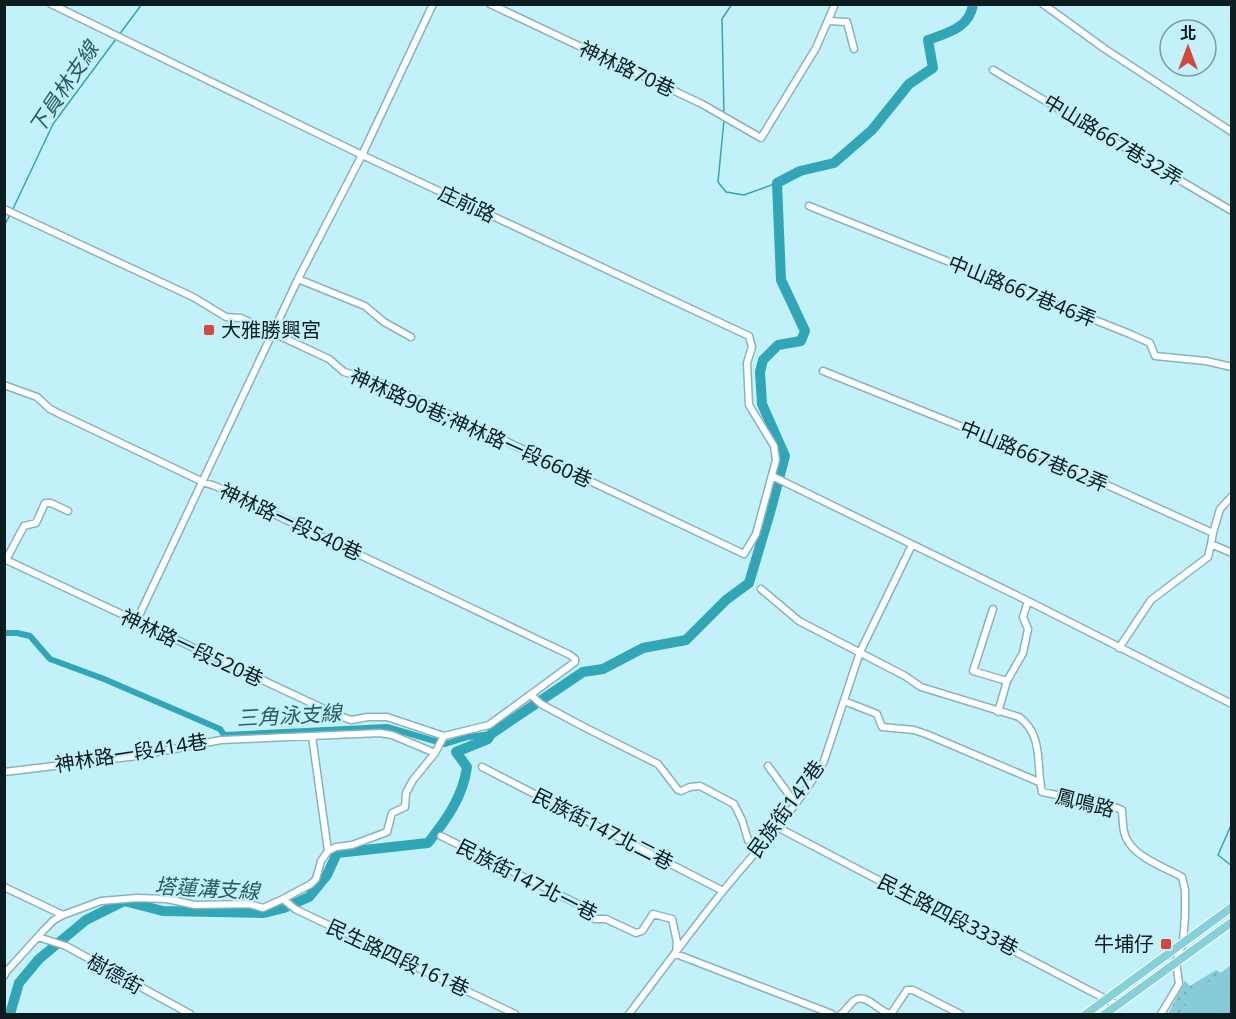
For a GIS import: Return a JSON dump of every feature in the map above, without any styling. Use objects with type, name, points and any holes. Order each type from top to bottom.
[{"type":"main road","points":[[1086,1014],[1232,907]]},
{"type":"main road","points":[[1105,1014],[1232,922]]},
{"type":"street","name":"庄前路","points":[[51,4],[362,155],[749,336],[752,347],[747,363],[749,405],[774,446],[776,460],[772,476]]},
{"type":"street","points":[[136,622],[298,279],[362,155],[433,4]]},
{"type":"street","name":"神林路70巷","points":[[490,4],[702,104],[761,138],[816,48],[828,21]]},
{"type":"street","points":[[835,4],[828,21],[847,22],[854,49]]},
{"type":"street","points":[[1043,4],[1104,49],[1232,132]]},
{"type":"street","name":"中山路667巷32弄","points":[[993,70],[1232,211]]},
{"type":"street","name":"中山路667巷46弄","points":[[809,206],[1130,334],[1150,343],[1155,356],[1206,361],[1232,368]]},
{"type":"street","name":"神林路90巷;神林路一段660巷","points":[[4,209],[193,297],[226,317],[241,318],[328,359],[344,372],[370,379],[402,392],[744,554],[756,534],[772,476]]},
{"type":"street","points":[[298,279],[365,306],[384,322],[411,337]]},
{"type":"street","name":"中山路667巷62弄","points":[[824,371],[969,430],[1045,457],[1213,533]]},
{"type":"street","name":"神林路一段540巷","points":[[4,386],[37,397],[50,409],[60,414],[575,659],[575,662],[531,695]]},
{"type":"street","points":[[772,476],[1232,704]]},
{"type":"street","points":[[1119,648],[1152,600],[1208,557],[1220,509],[1232,496]]},
{"type":"street","points":[[5,560],[24,526],[36,523],[45,503],[51,503],[69,511]]},
{"type":"street","points":[[1211,544],[1232,553]]},
{"type":"street","name":"民族街147巷","points":[[629,1014],[723,891],[777,827],[824,761],[860,652],[912,545]]},
{"type":"street","name":"神林路一段520巷","points":[[5,560],[335,714],[351,720],[387,717],[444,736]]},
{"type":"street","name":"鳳鳴路","points":[[761,589],[799,621],[905,676],[921,687],[1019,717],[1031,729],[1037,745],[1039,782],[1042,792],[1122,810],[1123,829],[1128,843],[1137,852],[1182,877],[1185,890],[1183,942],[1176,961],[1179,984],[1161,1014]]},
{"type":"street","points":[[998,712],[1007,681],[1023,653],[1028,629],[1023,617],[1028,601]]},
{"type":"street","points":[[993,609],[973,671],[1007,681]]},
{"type":"street","points":[[4,976],[54,920],[101,901],[137,898],[167,899],[195,905],[249,904],[263,908],[283,899],[316,879],[321,861],[328,851],[387,832],[392,813],[405,807],[406,793],[413,780],[435,753],[444,736],[489,725],[531,695],[541,704],[658,764],[678,790],[700,786],[734,804],[748,840],[758,850]]},
{"type":"street","points":[[844,701],[877,714],[882,727],[914,729],[1039,782]]},
{"type":"street","name":"神林路一段414巷","points":[[4,772],[137,756],[221,740],[380,733],[392,735],[435,753]]},
{"type":"street","points":[[312,736],[328,851]]},
{"type":"street","points":[[768,766],[795,803]]},
{"type":"street","name":"民族街147北二巷","points":[[482,767],[723,891]]},
{"type":"street","name":"民生路四段333巷","points":[[777,827],[1118,1005]]},
{"type":"street","name":"民族街147北一巷","points":[[441,836],[586,908],[595,919],[606,919],[636,933],[642,931],[653,914],[669,916],[672,919],[677,942],[676,954]]},
{"type":"street","points":[[4,886],[63,915]]},
{"type":"street","name":"民生路四段161巷","points":[[283,899],[294,909],[515,1014]]},
{"type":"street","name":"樹德街","points":[[38,937],[66,946],[190,1014]]},
{"type":"street","points":[[676,954],[832,1014]]},
{"type":"street","points":[[841,1014],[855,1000],[864,998],[886,1014],[891,1014],[904,993],[907,990],[913,990],[960,1014]]},
{"type":"shaded area","points":[[1231,965],[1231,1014],[1181,1014],[1190,996]]},
{"type":"shaded area","points":[[1231,969],[1231,1014],[1168,1014],[1185,981],[1190,986],[1216,970],[1221,973]]},
{"type":"waterway","name":"下員林支線","points":[[119,35],[142,4]]},
{"type":"waterway","points":[[724,115],[722,19],[732,4]]},
{"type":"waterway","name":"塔蓮溝支線","points":[[10,1014],[19,983],[39,959],[86,920],[124,901],[163,911],[264,913],[284,908],[309,897],[327,875],[337,853],[428,843],[447,817],[462,788],[467,767],[456,752],[488,739],[491,734],[583,672],[603,669],[643,648],[686,640],[726,600],[749,583],[785,456],[762,404],[760,372],[763,360],[778,345],[801,341],[805,331],[781,280],[777,183],[800,171],[834,163],[872,130],[909,84],[933,68],[928,40],[950,32],[962,24],[971,12],[973,4]]},
{"type":"waterway","name":"下員林支線","points":[[12,211],[53,124],[116,39]]},
{"type":"waterway","points":[[724,120],[718,182],[726,192],[744,195],[777,183]]},
{"type":"waterway","name":"下員林支線","points":[[4,226],[10,215]]},
{"type":"waterway","name":"三角泳支線","points":[[4,633],[30,636],[50,659],[104,679],[220,729],[224,735],[387,727],[445,744],[468,737],[491,734]]},
{"type":"waterway","points":[[1232,823],[1218,855],[1232,866]]},
{"type":"place","name":"大雅勝興宮","points":[[209,330]]},
{"type":"place","name":"牛埔仔","points":[[1166,944]]}]
